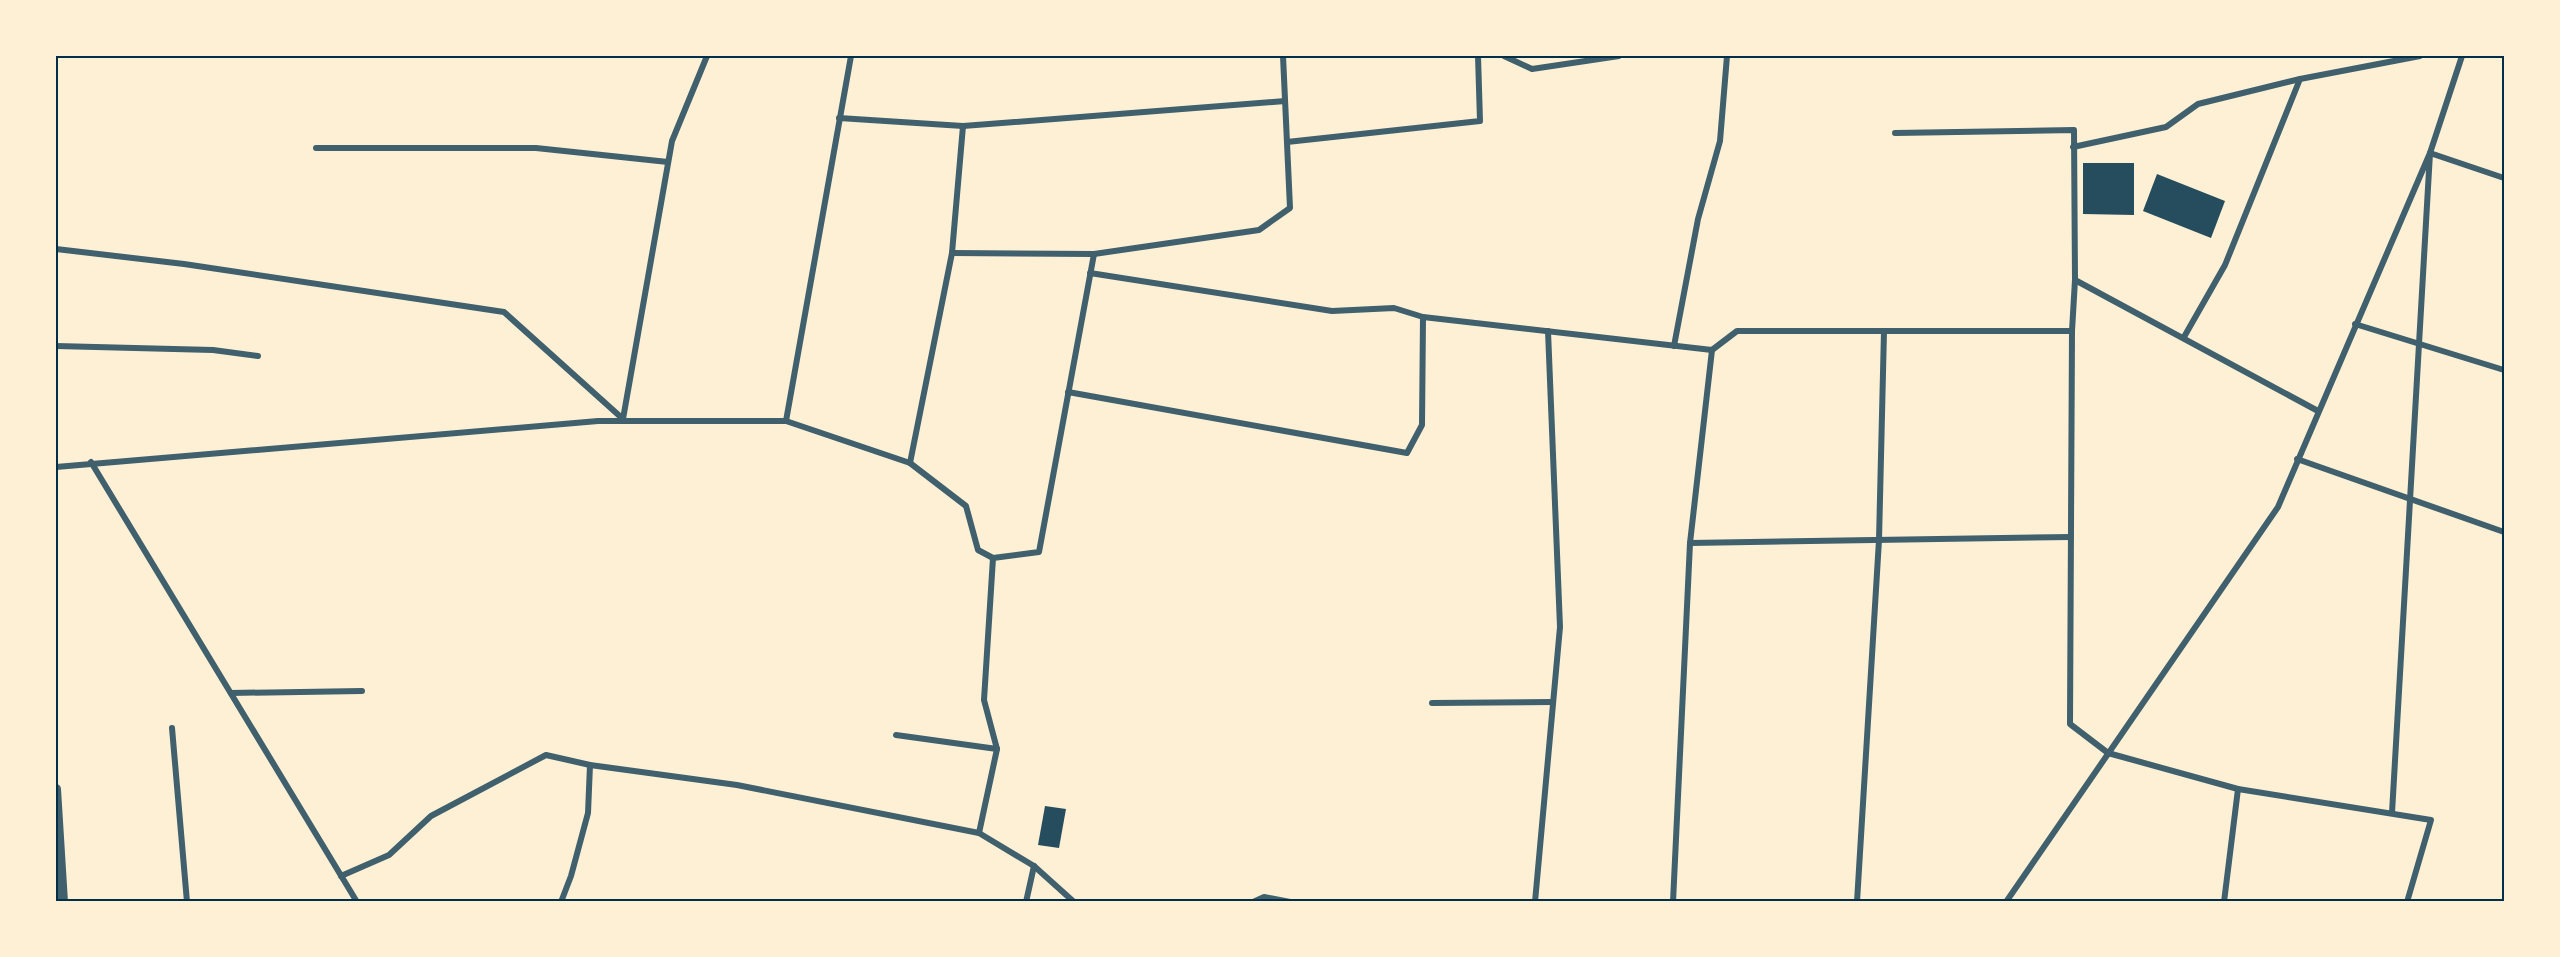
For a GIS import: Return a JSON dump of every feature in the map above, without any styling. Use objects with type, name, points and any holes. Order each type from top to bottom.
[{"type":"street","points":[[623,419],[672,141],[707,56]]},
{"type":"street","points":[[786,421],[851,56]]},
{"type":"street","points":[[952,253],[1094,254],[1259,230],[1290,208],[1283,56]]},
{"type":"street","points":[[1287,142],[1480,121],[1478,56]]},
{"type":"street","points":[[1504,56],[1532,69],[1619,56]]},
{"type":"street","points":[[1674,346],[1698,219],[1720,141],[1727,56]]},
{"type":"street","points":[[2073,147],[2166,127],[2198,104],[2300,79],[2420,56]]},
{"type":"street","points":[[2006,902],[2278,507],[2430,153],[2462,56]]},
{"type":"street","points":[[2184,337],[2225,265],[2300,79]]},
{"type":"street","points":[[839,118],[963,126],[1285,101]]},
{"type":"street","points":[[910,463],[952,253],[963,126]]},
{"type":"street","points":[[1895,134],[2074,130],[2075,280],[2072,331],[2070,724],[2108,753],[2238,789],[2431,820],[2407,902]]},
{"type":"street","points":[[316,148],[536,148],[668,162]]},
{"type":"street","points":[[2430,153],[2505,178]]},
{"type":"street","points":[[2392,813],[2430,153]]},
{"type":"street","points":[[56,249],[184,264],[504,312],[623,419]]},
{"type":"street","points":[[56,467],[91,462],[623,419],[786,421],[910,463],[966,507],[978,550],[993,558],[1039,552],[1094,254]]},
{"type":"street","points":[[1090,273],[1332,311],[1394,308],[1423,317],[1712,350],[1737,331],[2072,331]]},
{"type":"street","points":[[2075,280],[2318,411]]},
{"type":"street","points":[[1068,392],[1407,453],[1422,426],[1423,317]]},
{"type":"street","points":[[2355,324],[2505,370]]},
{"type":"street","points":[[1535,902],[1560,627],[1548,331]]},
{"type":"street","points":[[1857,902],[1879,540],[1884,331]]},
{"type":"street","points":[[56,346],[213,350],[258,356]]},
{"type":"street","points":[[1673,902],[1690,543],[1712,350]]},
{"type":"street","points":[[2297,459],[2505,532]]},
{"type":"street","points":[[91,462],[357,902]]},
{"type":"street","points":[[1690,543],[2071,537]]},
{"type":"street","points":[[979,833],[998,749],[984,700],[993,558]]},
{"type":"street","points":[[231,693],[362,691]]},
{"type":"street","points":[[1432,703],[1553,702]]},
{"type":"street","points":[[172,728],[187,902]]},
{"type":"street","points":[[896,735],[998,749]]},
{"type":"street","points":[[341,876],[389,855],[431,816],[546,754],[590,765],[737,785],[979,833],[1034,866],[1074,902]]},
{"type":"street","points":[[561,902],[571,876],[588,813],[590,765]]},
{"type":"street","points":[[56,789],[63,902]]},
{"type":"street","points":[[2224,902],[2238,789]]},
{"type":"street","points":[[1026,902],[1034,866]]},
{"type":"street","points":[[1253,902],[1264,897],[1290,902]]},
{"type":"building","points":[[2083,163],[2134,163],[2134,215],[2083,214]]},
{"type":"building","points":[[2157,174],[2225,201],[2211,238],[2143,211]]},
{"type":"building","points":[[1045,806],[1066,809],[1059,848],[1038,845]]}]
